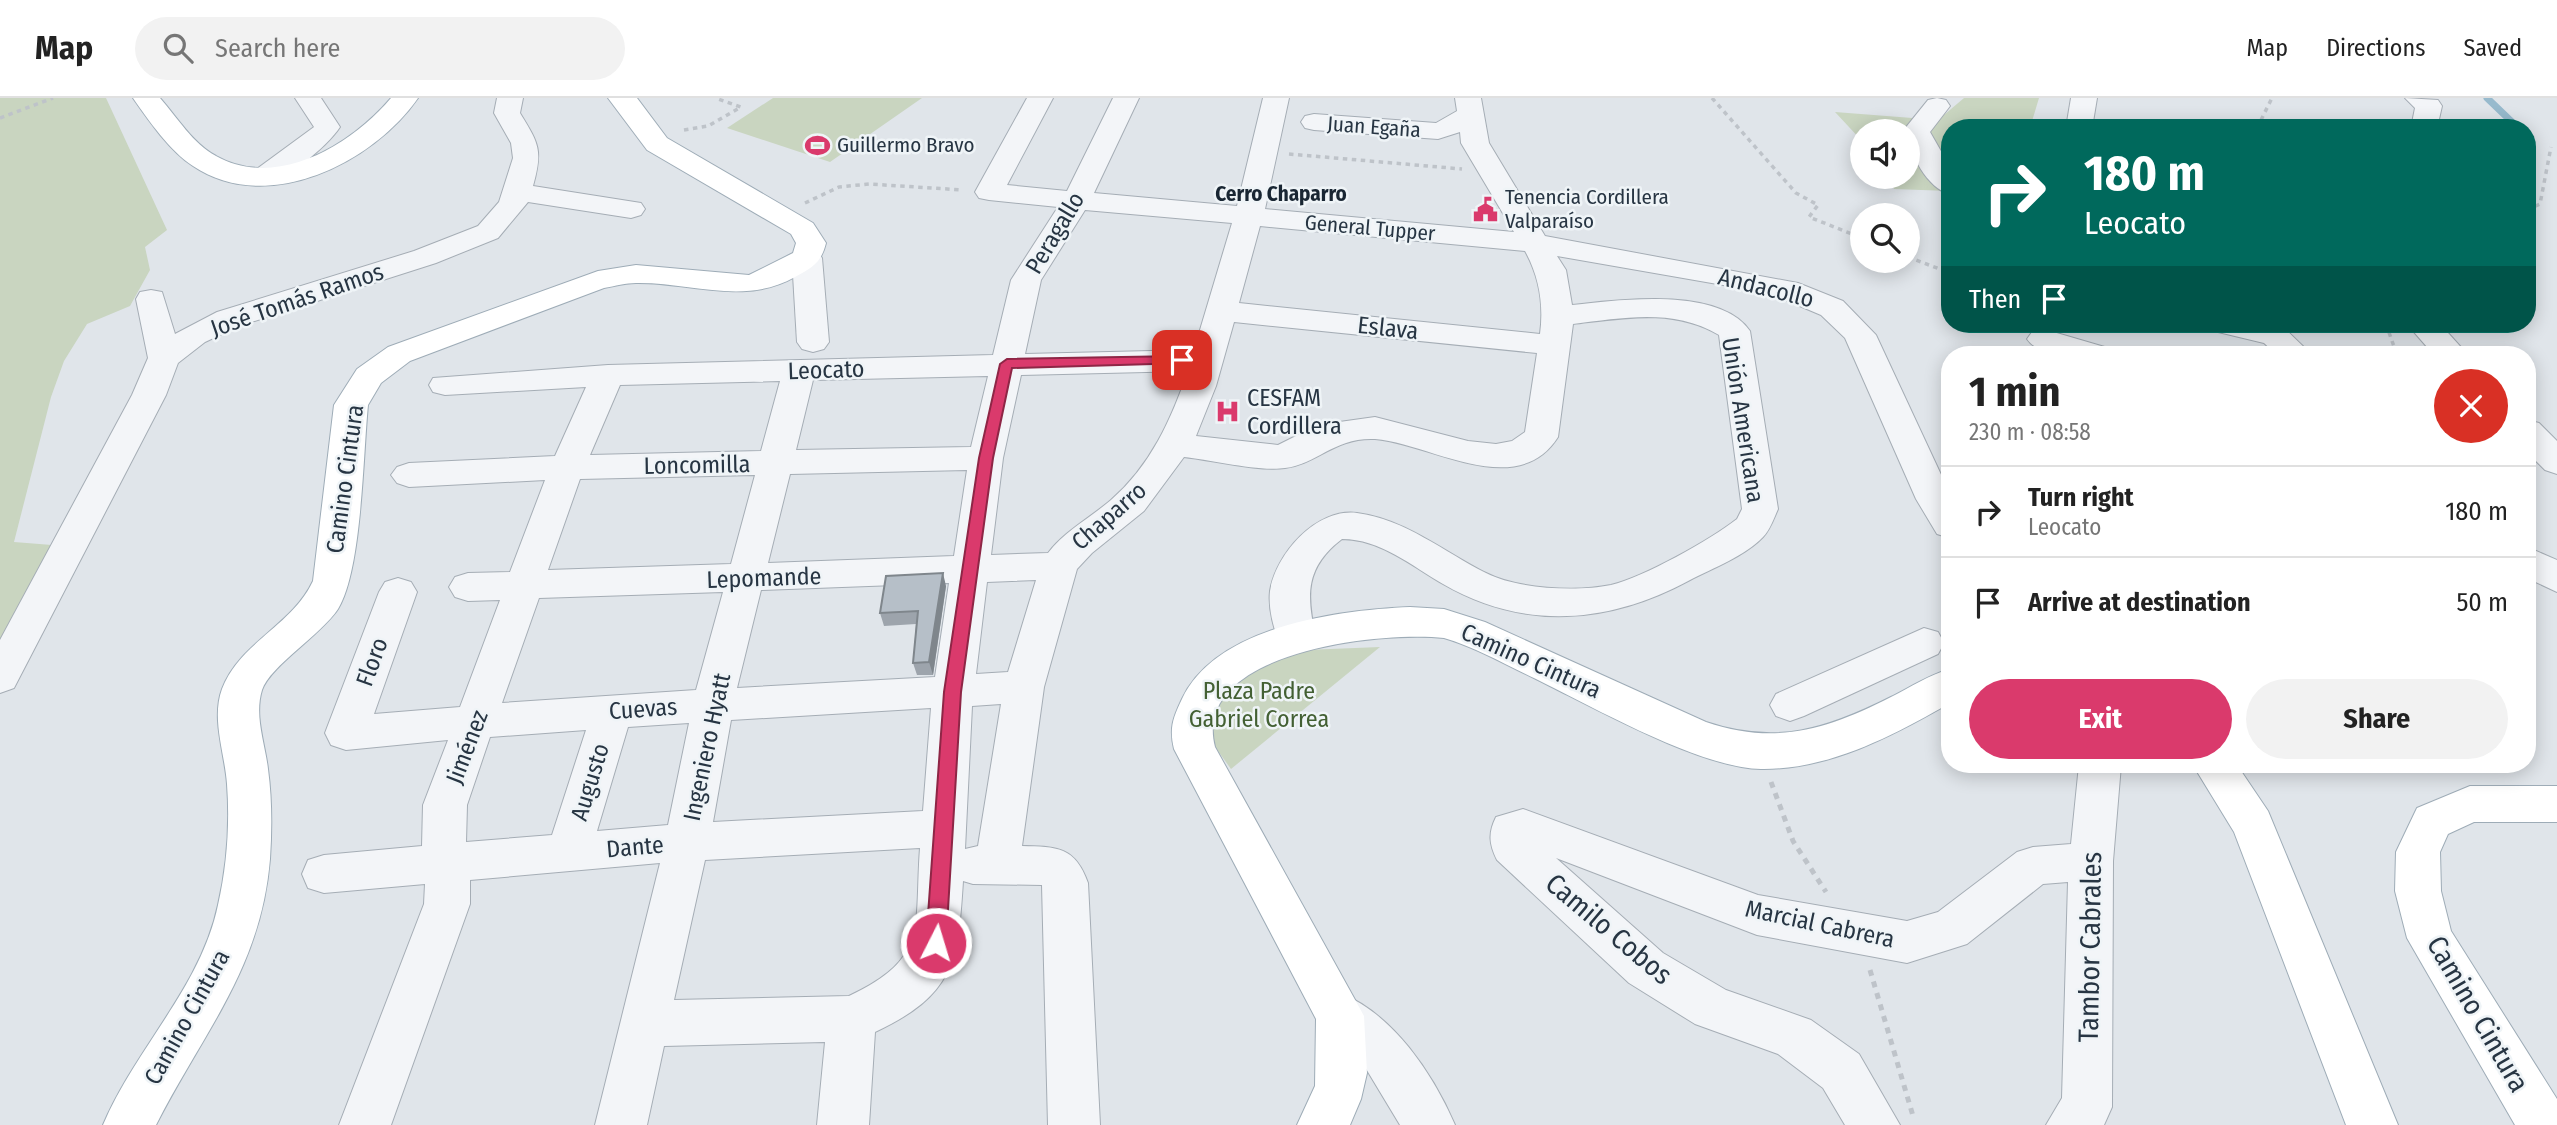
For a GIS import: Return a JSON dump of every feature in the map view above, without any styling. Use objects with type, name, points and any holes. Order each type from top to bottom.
[{"type":"main road","points":[[146,98],[204,161],[236,176],[264,177],[300,170],[348,152],[390,119],[404,98]]},
{"type":"main road","points":[[621,98],[635,109],[648,137],[809,235],[811,243],[807,258]]},
{"type":"main road","name":"Camino Cintura","points":[[130,1125],[146,1088],[217,970],[240,910],[249,825],[247,769],[239,714],[242,688],[253,671],[304,627],[327,596],[332,581],[351,405],[358,390],[369,376],[416,346],[598,280],[636,274],[677,275],[751,284],[775,276],[807,258]]},
{"type":"main road","name":"Camino Cintura","points":[[1323,1125],[1336,1106],[1344,1064],[1340,1017],[1195,749],[1190,725],[1199,701],[1214,681],[1238,664],[1296,638],[1351,627],[1443,623],[1471,632],[1691,734],[1728,747],[1760,752],[1793,751],[1887,720],[1941,689]]},
{"type":"main road","points":[[2219,773],[2253,824],[2372,1125]]},
{"type":"main road","name":"Camino Cintura","points":[[2544,1125],[2430,939],[2417,891],[2418,852],[2432,821],[2470,804],[2557,804]]},
{"type":"street","points":[[264,177],[307,146],[327,127],[308,98]]},
{"type":"street","name":"José Tomás Ramos","points":[[164,358],[194,335],[228,319],[402,265],[488,232],[508,213],[518,192],[528,152],[507,113],[510,98]]},
{"type":"street","points":[[989,192],[1040,98]]},
{"type":"street","name":"Peragallo","points":[[852,1019],[887,1003],[909,988],[931,960],[936,943],[944,847],[953,692],[969,570],[986,458],[1026,280],[1077,200],[1126,98]]},
{"type":"street","name":"Chaparro","points":[[997,864],[1024,687],[1059,566],[1069,551],[1118,514],[1146,487],[1175,445],[1207,360],[1267,152],[1276,98]]},
{"type":"street","points":[[2080,119],[2084,98]]},
{"type":"street","points":[[2418,98],[2429,106],[2426,119]]},
{"type":"street","points":[[1175,445],[1283,457],[1330,433],[1375,428],[1468,453],[1496,456],[1522,451],[1541,436],[1557,330],[1551,270],[1475,143],[1469,106]]},
{"type":"street","name":"Juan Egaña","points":[[1314,122],[1438,131],[1453,126],[1469,106]]},
{"type":"street","points":[[1937,106],[1916,132],[1932,164],[1941,175]]},
{"type":"street","points":[[518,192],[631,209]]},
{"type":"street","name":"General Tupper","points":[[989,192],[1536,243]]},
{"type":"street","name":"Andacollo","points":[[1536,243],[1773,285],[1811,296],[1843,313],[1860,335],[1941,502]]},
{"type":"street","name":"Ingeniero Hyatt","points":[[621,1125],[687,842],[713,704],[775,464],[806,357],[807,258]]},
{"type":"street","points":[[0,677],[149,395],[164,358],[150,299]]},
{"type":"street","name":"Unión Americana","points":[[1296,638],[1287,595],[1296,572],[1318,540],[1336,526],[1357,526],[1382,535],[1490,591],[1518,598],[1597,601],[1619,598],[1736,539],[1751,527],[1760,509],[1734,331],[1718,320],[1672,306],[1557,330]]},
{"type":"street","name":"Eslava","points":[[1221,311],[1557,330]]},
{"type":"street","points":[[2271,333],[2286,346]]},
{"type":"street","points":[[2431,333],[2444,346]]},
{"type":"street","points":[[2037,339],[2063,346]]},
{"type":"street","name":"Leocato","points":[[445,385],[608,375],[806,357],[1007,364],[1207,360]]},
{"type":"street","name":"Jiménez","points":[[365,1125],[447,904],[449,881],[442,830],[445,805],[478,720],[567,467],[608,375]]},
{"type":"street","points":[[2536,440],[2557,461]]},
{"type":"street","name":"Loncomilla","points":[[409,475],[567,467],[986,458]]},
{"type":"street","points":[[2536,565],[2557,578]]},
{"type":"street","name":"Lepomande","points":[[468,587],[1059,566]]},
{"type":"street","name":"Floro","points":[[346,733],[398,592]]},
{"type":"street","points":[[1790,705],[1924,643]]},
{"type":"street","name":"Cuevas","points":[[346,733],[478,720],[713,704],[1024,687]]},
{"type":"street","name":"Augusto","points":[[569,852],[612,712]]},
{"type":"street","name":"Tambor Cabrales","points":[[2072,1125],[2087,1107],[2091,861],[2098,773]]},
{"type":"street","name":"Camilo Cobos","points":[[1539,832],[1523,828],[1512,830],[1513,847],[1646,968],[1712,1008],[1794,1036],[1841,1070],[1874,1125]]},
{"type":"street","name":"Marcial Cabrera","points":[[1539,832],[1757,915],[1907,942],[1951,929],[2033,866],[2091,861]]},
{"type":"street","name":"Dante","points":[[324,874],[687,842],[944,847]]},
{"type":"street","points":[[944,847],[997,864],[1053,866],[1062,874],[1065,883],[1074,1125]]},
{"type":"street","points":[[1340,1017],[1379,1046],[1429,1125]]},
{"type":"street","points":[[643,1024],[852,1019],[844,1125]]},
{"type":"path","points":[[46,98],[53,98]]},
{"type":"path","points":[[0,118],[53,98]]},
{"type":"path","points":[[648,137],[708,126],[741,107],[715,98]]},
{"type":"path","points":[[1712,98],[1785,177],[1796,193],[1818,205],[1809,217],[1850,233]]},
{"type":"path","points":[[2262,119],[2272,98]]},
{"type":"path","points":[[2536,206],[2540,204],[2551,147]]},
{"type":"path","points":[[1267,152],[1494,173]]},
{"type":"path","points":[[779,216],[839,187],[869,184],[989,192]]},
{"type":"path","points":[[1920,262],[1941,270]]},
{"type":"green space","points":[[0,98],[106,98],[167,230],[145,247],[150,270],[130,306],[87,324],[64,361],[51,397],[14,542],[52,545],[0,640]]},
{"type":"green space","name":"Guillermo Bravo","points":[[773,98],[922,98],[830,162],[727,128]]},
{"type":"green space","points":[[1964,98],[2039,98],[2033,119],[1941,119],[1941,191],[1894,189],[1920,189],[1920,119],[1850,119],[1850,128],[1835,112],[1938,120]]},
{"type":"green space","name":"Plaza Padre Gabriel Correa","points":[[1380,647],[1231,769],[1202,729],[1230,685],[1280,651]]},
{"type":"building","points":[[943,573],[929,662],[913,663],[918,611],[880,613],[886,576]]},
{"type":"waterway","points":[[2487,98],[2509,119]]},
{"type":"place","name":"Guillermo Bravo","points":[[817,145]]},
{"type":"place","name":"Tenencia Cordillera Valparaíso","points":[[1485,209]]},
{"type":"place","name":"CESFAM Cordillera","points":[[1227,412]]},
{"type":"district","name":"Cerro Chaparro","points":[[1281,194]]},
{"type":"route","points":[[936,943],[946,828],[953,692],[986,458],[1007,364],[1182,360]]}]
